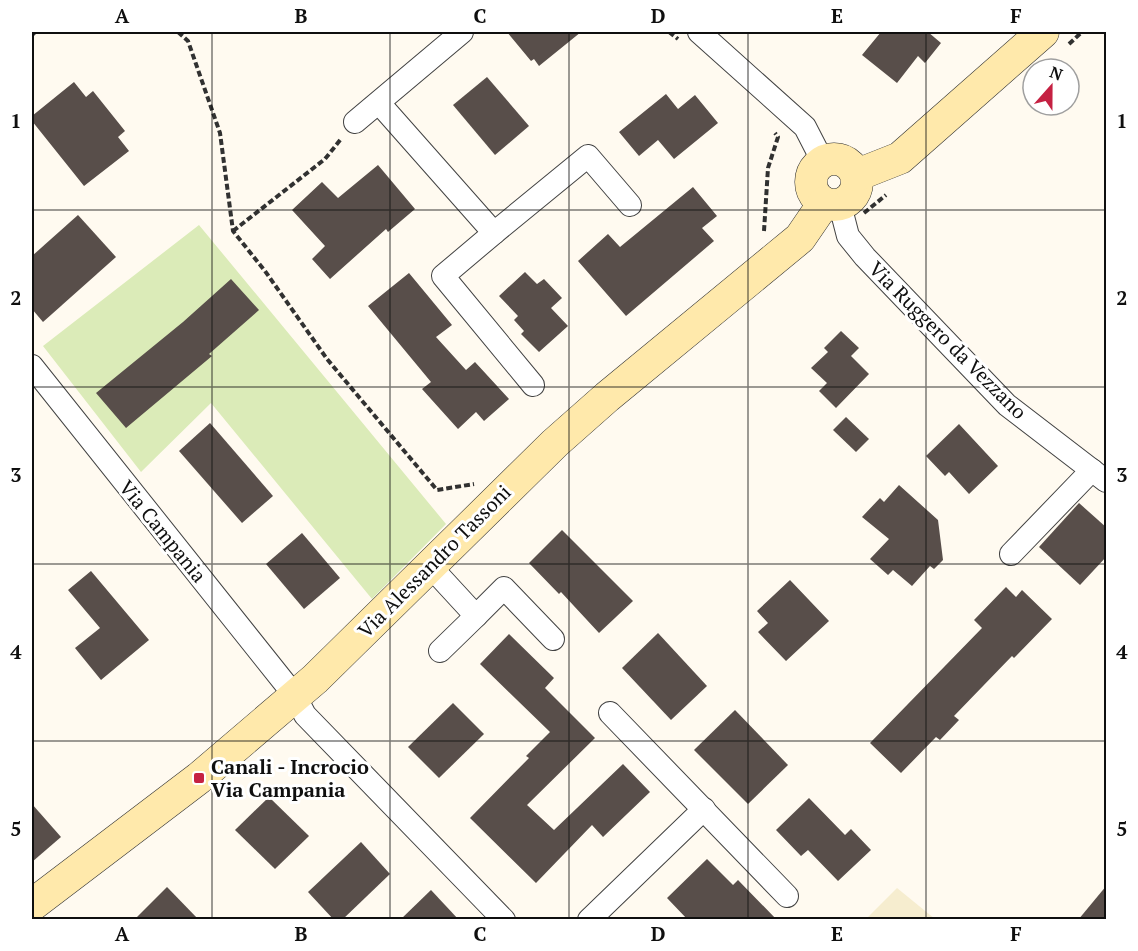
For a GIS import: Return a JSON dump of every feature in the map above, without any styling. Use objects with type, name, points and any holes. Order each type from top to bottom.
[{"type":"street","points":[[355,122],[462,32]]},
{"type":"street","points":[[857,175],[900,158],[1043,32]]},
{"type":"street","points":[[692,39],[805,126],[823,162]]},
{"type":"street","points":[[379,103],[494,233]]},
{"type":"street","points":[[533,385],[443,276],[588,156],[630,205]]},
{"type":"street","points":[[834,159],[841,160],[854,168],[857,175],[856,190],[847,202],[832,204],[818,199],[811,185],[814,170],[823,162],[834,159]]},
{"type":"street","name":"Via Ruggero da Vezzano","points":[[832,204],[848,237],[1007,405],[1099,475]]},
{"type":"street","name":"Via Alessandro Tassoni","points":[[32,905],[189,785],[315,679],[506,490],[607,397],[800,238],[832,204]]},
{"type":"street","name":"Via Campania","points":[[32,366],[294,696],[305,715],[504,920]]},
{"type":"street","points":[[1011,554],[1099,475]]},
{"type":"street","points":[[430,566],[476,616]]},
{"type":"street","points":[[440,651],[504,588],[553,639]]},
{"type":"street","points":[[610,713],[787,896]]},
{"type":"street","points":[[590,920],[705,809]]},
{"type":"path","points":[[32,35],[35,32]]},
{"type":"path","points":[[178,32],[188,41],[220,133],[233,231],[265,271],[327,359],[437,490],[477,483]]},
{"type":"path","points":[[669,32],[692,39]]},
{"type":"path","points":[[233,231],[325,159],[355,122]]},
{"type":"path","points":[[764,234],[768,168],[778,137],[772,128]]},
{"type":"shaded area","points":[[897,888],[935,919],[866,919]]},
{"type":"green space","points":[[199,225],[446,524],[372,599],[211,403],[141,472],[43,346]]},
{"type":"building","points":[[507,32],[581,32],[539,66],[534,59],[531,61]]},
{"type":"building","points":[[881,32],[928,32],[941,43],[925,63],[918,56],[897,83],[862,55]]},
{"type":"building","points":[[487,77],[529,126],[495,155],[453,105]]},
{"type":"building","points":[[74,82],[86,97],[93,91],[125,131],[118,137],[129,151],[84,186],[32,121],[32,116]]},
{"type":"building","points":[[666,94],[678,109],[695,95],[718,123],[674,159],[658,140],[639,156],[619,132]]},
{"type":"building","points":[[378,165],[415,209],[388,232],[386,229],[330,279],[312,259],[325,246],[292,210],[322,182],[338,198]]},
{"type":"building","points":[[693,187],[717,216],[702,228],[714,241],[626,316],[578,261],[608,234],[620,247]]},
{"type":"building","points":[[78,215],[116,257],[43,322],[32,309],[32,256]]},
{"type":"building","points":[[525,272],[537,284],[544,279],[562,298],[551,308],[568,326],[539,352],[521,334],[524,331],[514,320],[518,316],[499,296]]},
{"type":"building","points":[[409,273],[452,325],[436,337],[466,370],[475,362],[509,399],[484,421],[476,412],[458,429],[422,389],[431,382],[368,306]]},
{"type":"building","points":[[231,279],[259,310],[209,354],[212,356],[126,428],[96,393],[183,322]]},
{"type":"building","points":[[841,331],[859,348],[851,356],[869,374],[836,408],[819,391],[827,383],[811,368],[828,352],[824,348]]},
{"type":"building","points":[[846,417],[869,439],[856,452],[833,430]]},
{"type":"building","points":[[210,423],[273,496],[242,523],[179,451]]},
{"type":"building","points":[[959,424],[998,466],[969,494],[949,472],[945,476],[926,456]]},
{"type":"building","points":[[899,485],[938,520],[943,560],[934,569],[930,566],[912,586],[893,570],[888,575],[870,559],[889,539],[862,517],[880,498],[884,502]]},
{"type":"building","points":[[1079,503],[1107,528],[1107,556],[1080,585],[1039,547]]},
{"type":"building","points":[[562,530],[633,601],[599,633],[561,592],[559,594],[529,563]]},
{"type":"building","points":[[302,533],[340,578],[304,609],[266,564]]},
{"type":"building","points":[[91,571],[149,640],[101,680],[75,648],[100,628],[68,590]]},
{"type":"building","points":[[790,580],[829,621],[786,661],[758,632],[768,623],[757,611]]},
{"type":"building","points":[[1006,587],[1016,597],[1022,590],[1052,619],[1014,658],[1012,656],[954,716],[959,720],[940,740],[936,737],[901,773],[870,743],[982,628],[974,620]]},
{"type":"building","points":[[658,633],[707,686],[671,720],[622,668]]},
{"type":"building","points":[[509,634],[554,678],[545,688],[595,738],[527,805],[554,830],[623,764],[650,792],[603,837],[592,825],[536,883],[470,818],[529,758],[526,756],[550,732],[480,664]]},
{"type":"building","points":[[453,703],[484,734],[439,778],[408,747]]},
{"type":"building","points":[[735,710],[788,765],[748,804],[694,750]]},
{"type":"building","points":[[269,797],[309,836],[275,869],[235,830]]},
{"type":"building","points":[[809,798],[845,835],[851,829],[871,850],[838,881],[808,850],[801,856],[776,830]]},
{"type":"building","points":[[32,804],[61,837],[32,862]]},
{"type":"building","points":[[361,842],[390,874],[342,920],[334,920],[308,892]]},
{"type":"building","points":[[707,859],[733,885],[738,880],[777,920],[688,920],[667,898]]},
{"type":"building","points":[[1107,885],[1107,920],[1078,920]]},
{"type":"building","points":[[167,887],[199,920],[134,920]]},
{"type":"building","points":[[431,890],[459,920],[400,920]]},
{"type":"place","name":"Canali - Incrocio Via Campania","points":[[199,778]]}]
